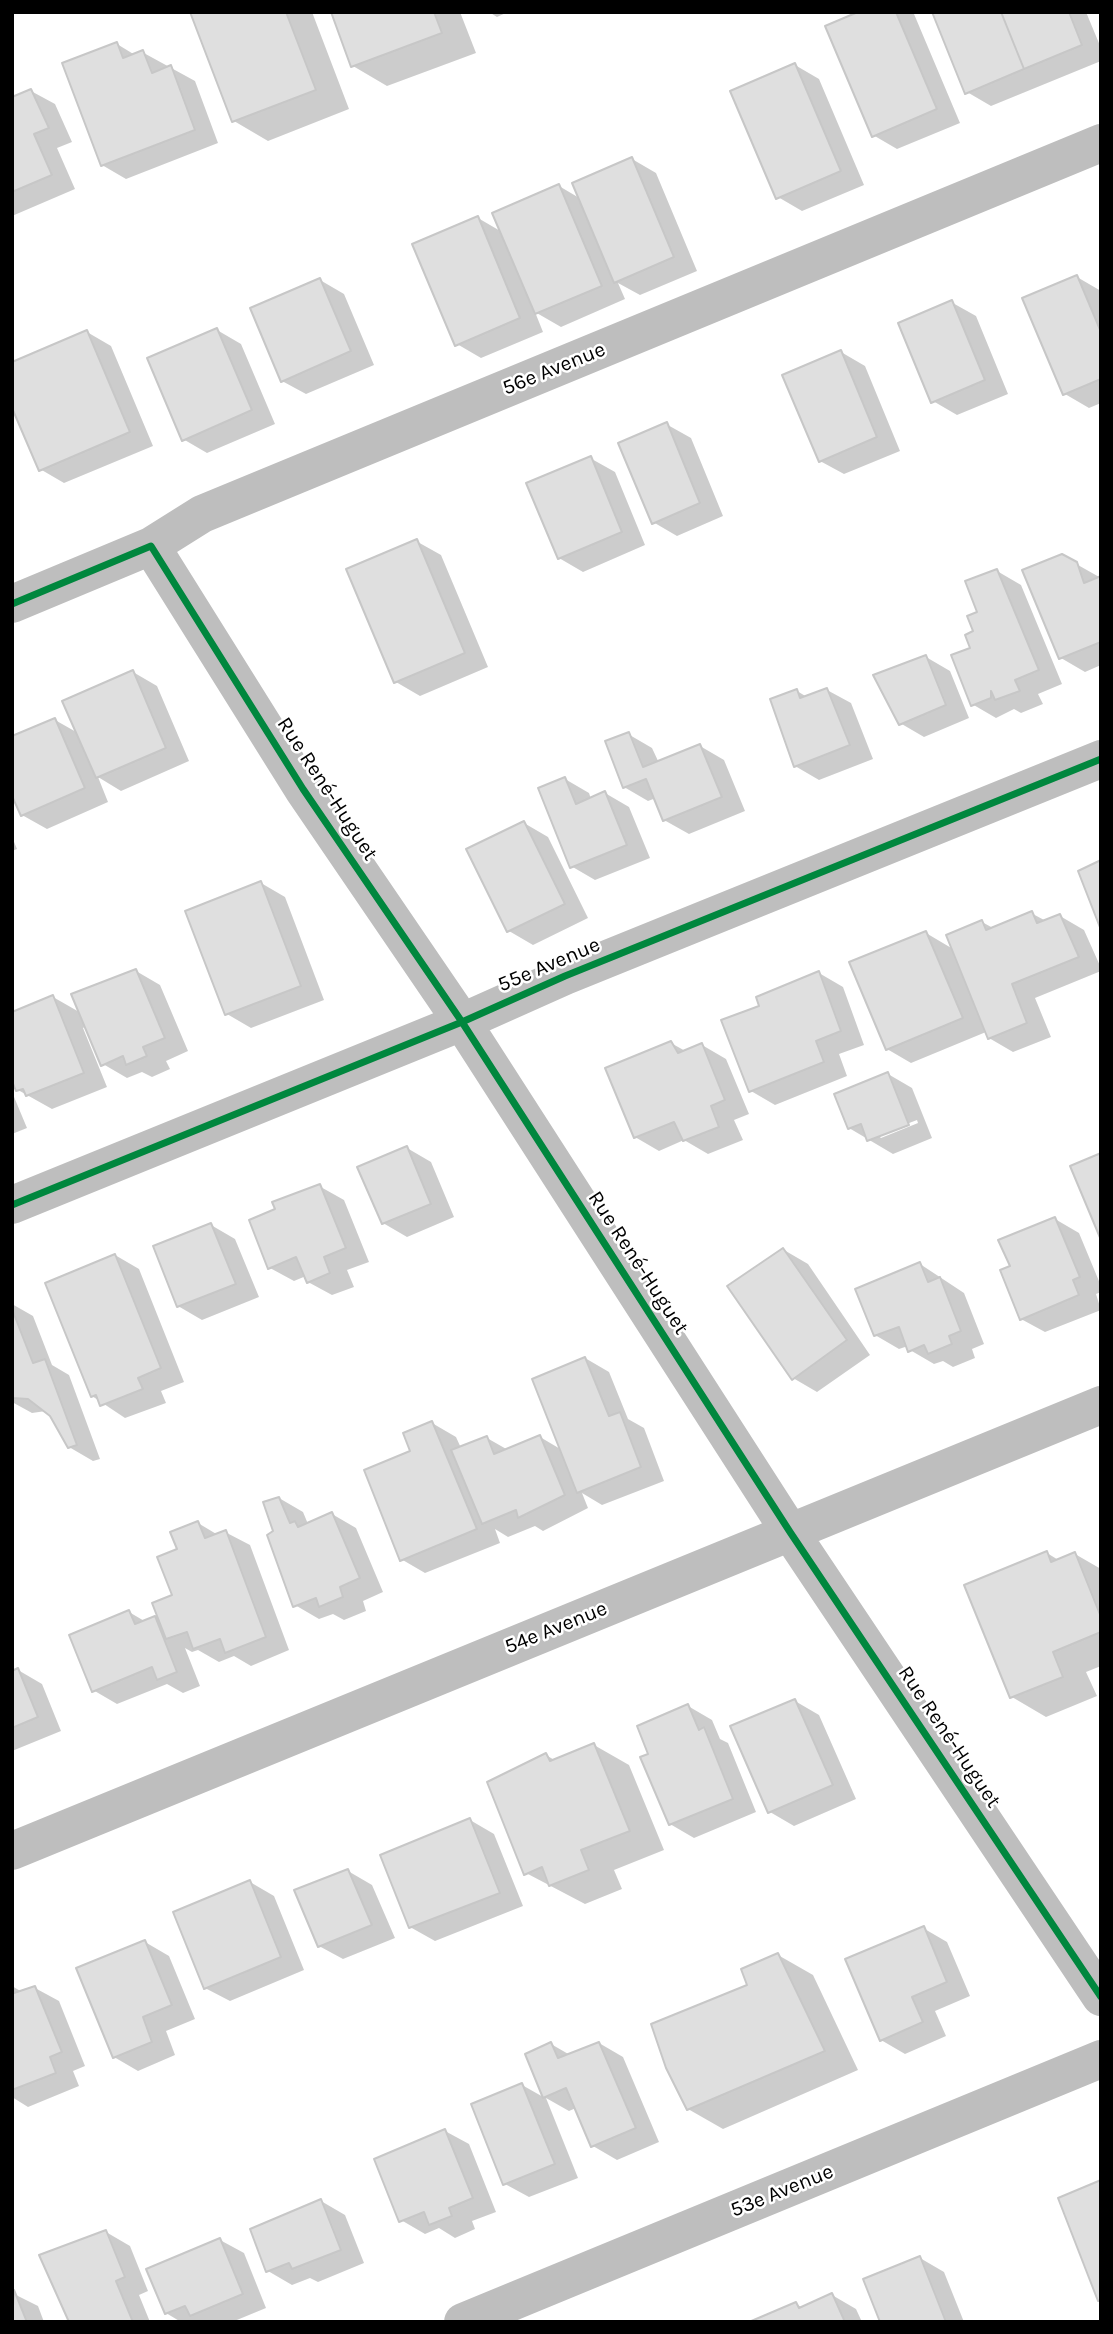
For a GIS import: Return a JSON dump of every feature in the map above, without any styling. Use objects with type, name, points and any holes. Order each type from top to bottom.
[{"type":"street","name":"56e Avenue","points":[[12,604],[150,546],[202,514],[1101,143]]},
{"type":"street","name":"Rue René-Huguet","points":[[150,546],[303,789],[462,1022],[790,1532],[1101,1997]]},
{"type":"street","name":"55e Avenue","points":[[12,1205],[462,1022],[565,976],[1101,759]]},
{"type":"street","name":"54e Avenue","points":[[12,1851],[1101,1405]]},
{"type":"street","name":"53e Avenue","points":[[463,2322],[1101,2059]]},
{"type":"building","points":[[190,12],[286,12],[316,90],[232,122]]},
{"type":"building","points":[[331,12],[434,12],[442,33],[351,67]]},
{"type":"building","points":[[858,12],[896,12],[937,109],[872,137],[825,26]]},
{"type":"building","points":[[932,12],[1001,12],[1024,69],[965,94]]},
{"type":"building","points":[[1001,12],[1069,12],[1082,45],[1024,69]]},
{"type":"building","points":[[117,42],[123,58],[143,50],[152,73],[171,65],[195,130],[101,166],[62,63]]},
{"type":"building","points":[[795,63],[841,171],[776,199],[730,91]]},
{"type":"building","points":[[31,89],[49,128],[34,134],[52,175],[12,192],[12,97]]},
{"type":"building","points":[[632,157],[674,257],[614,283],[572,183]]},
{"type":"building","points":[[559,184],[602,286],[535,314],[492,213]]},
{"type":"building","points":[[478,216],[520,318],[455,346],[412,244]]},
{"type":"building","points":[[1077,275],[1101,332],[1101,379],[1063,395],[1022,298]]},
{"type":"building","points":[[320,278],[351,351],[281,382],[250,308]]},
{"type":"building","points":[[952,300],[985,380],[931,403],[898,323]]},
{"type":"building","points":[[217,328],[252,410],[182,441],[147,358]]},
{"type":"building","points":[[87,330],[130,432],[39,471],[12,408],[12,362]]},
{"type":"building","points":[[841,350],[877,437],[819,462],[782,375]]},
{"type":"building","points":[[667,422],[700,503],[652,524],[618,443]]},
{"type":"building","points":[[591,456],[622,532],[558,559],[526,483]]},
{"type":"building","points":[[417,539],[465,653],[394,683],[346,569]]},
{"type":"building","points":[[1062,554],[1077,562],[1084,583],[1101,576],[1101,642],[1059,659],[1022,570]]},
{"type":"building","points":[[997,569],[1039,670],[1015,680],[1020,691],[995,700],[991,691],[991,698],[971,706],[951,655],[970,648],[965,635],[973,631],[967,616],[977,612],[965,581]]},
{"type":"building","points":[[926,655],[946,705],[899,725],[873,675]]},
{"type":"building","points":[[133,670],[166,748],[96,778],[62,701]]},
{"type":"building","points":[[827,688],[850,745],[794,767],[770,699],[797,689],[800,698]]},
{"type":"building","points":[[55,718],[85,788],[21,816],[12,796],[12,736]]},
{"type":"building","points":[[629,732],[643,767],[700,744],[722,797],[663,821],[646,779],[623,788],[605,741]]},
{"type":"building","points":[[565,777],[576,804],[605,791],[627,845],[570,868],[538,788]]},
{"type":"building","points":[[524,821],[565,904],[507,932],[466,849]]},
{"type":"building","points":[[1101,860],[1101,930],[1078,871]]},
{"type":"building","points":[[261,881],[301,986],[225,1015],[185,911]]},
{"type":"building","points":[[1032,911],[1037,923],[1060,914],[1079,957],[1012,984],[1027,1023],[988,1039],[946,935],[982,920],[986,930]]},
{"type":"building","points":[[926,931],[963,1018],[886,1050],[849,962]]},
{"type":"building","points":[[136,969],[165,1038],[143,1047],[147,1056],[126,1065],[123,1056],[101,1066],[71,994]]},
{"type":"building","points":[[819,971],[841,1031],[816,1041],[824,1062],[749,1092],[721,1020],[759,1006],[756,997]]},
{"type":"building","points":[[53,995],[84,1073],[26,1096],[23,1089],[16,1091],[12,1081],[12,1012]]},
{"type":"building","points":[[671,1041],[678,1053],[702,1043],[725,1100],[711,1106],[719,1127],[683,1141],[674,1122],[634,1138],[605,1068]]},
{"type":"building","points":[[888,1072],[909,1125],[867,1141],[861,1124],[848,1129],[834,1094]]},
{"type":"building","points":[[407,1146],[431,1204],[382,1224],[357,1167]]},
{"type":"building","points":[[1101,1153],[1101,1240],[1070,1166]]},
{"type":"building","points":[[320,1184],[346,1248],[324,1257],[330,1273],[307,1283],[296,1257],[268,1269],[249,1220],[275,1209],[272,1202]]},
{"type":"building","points":[[1055,1217],[1080,1277],[1073,1280],[1079,1295],[1020,1320],[1000,1270],[1010,1266],[998,1240]]},
{"type":"building","points":[[211,1223],[236,1284],[177,1307],[153,1246]]},
{"type":"building","points":[[783,1248],[847,1340],[792,1380],[727,1286]]},
{"type":"building","points":[[115,1254],[161,1368],[138,1378],[143,1389],[100,1406],[96,1395],[91,1397],[45,1283]]},
{"type":"building","points":[[920,1262],[928,1282],[940,1277],[961,1331],[949,1336],[952,1344],[928,1354],[924,1345],[908,1352],[899,1327],[874,1336],[855,1289]]},
{"type":"building","points":[[12,1309],[33,1363],[45,1359],[77,1445],[68,1448],[50,1416],[28,1399],[12,1398]]},
{"type":"building","points":[[585,1357],[609,1416],[620,1412],[641,1467],[577,1493],[532,1379]]},
{"type":"building","points":[[432,1421],[477,1529],[400,1561],[364,1470],[410,1451],[403,1433]]},
{"type":"building","points":[[540,1435],[565,1495],[518,1518],[516,1510],[482,1524],[451,1450],[487,1436],[494,1454]]},
{"type":"building","points":[[279,1497],[290,1523],[295,1521],[298,1527],[332,1512],[360,1578],[340,1587],[343,1597],[319,1607],[316,1598],[293,1607],[267,1535],[273,1531],[263,1502]]},
{"type":"building","points":[[198,1521],[205,1538],[226,1530],[266,1637],[225,1653],[220,1639],[193,1649],[187,1632],[166,1639],[152,1603],[172,1595],[157,1557],[177,1549],[170,1532]]},
{"type":"building","points":[[1047,1551],[1051,1562],[1075,1552],[1101,1617],[1101,1632],[1053,1652],[1063,1677],[1010,1698],[964,1585]]},
{"type":"building","points":[[129,1610],[135,1624],[155,1616],[177,1672],[157,1680],[152,1667],[92,1692],[69,1635]]},
{"type":"building","points":[[18,1668],[38,1717],[12,1728],[12,1671]]},
{"type":"building","points":[[795,1699],[833,1785],[768,1813],[730,1726]]},
{"type":"building","points":[[688,1704],[699,1730],[704,1727],[733,1799],[669,1825],[640,1757],[648,1754],[637,1726]]},
{"type":"building","points":[[594,1743],[630,1831],[581,1850],[589,1870],[549,1886],[542,1867],[524,1875],[487,1782],[546,1753],[550,1761]]},
{"type":"building","points":[[470,1818],[500,1893],[409,1928],[380,1855]]},
{"type":"building","points":[[348,1869],[372,1925],[318,1947],[294,1890]]},
{"type":"building","points":[[250,1880],[281,1957],[204,1989],[173,1912]]},
{"type":"building","points":[[924,1926],[947,1982],[912,1997],[923,2022],[880,2041],[845,1959]]},
{"type":"building","points":[[145,1940],[172,2005],[143,2017],[152,2042],[113,2058],[76,1968]]},
{"type":"building","points":[[778,1953],[825,2051],[687,2110],[666,2068],[651,2024],[747,1985],[741,1969]]},
{"type":"building","points":[[35,1986],[62,2052],[50,2057],[56,2073],[12,2090],[12,1990],[14,1993]]},
{"type":"building","points":[[551,2042],[558,2058],[599,2042],[636,2128],[591,2147],[566,2088],[543,2098],[525,2054]]},
{"type":"building","points":[[522,2083],[555,2164],[503,2185],[471,2104]]},
{"type":"building","points":[[445,2129],[473,2198],[449,2208],[452,2216],[429,2225],[424,2212],[399,2222],[374,2159]]},
{"type":"building","points":[[1101,2180],[1101,2300],[1098,2301],[1058,2198]]},
{"type":"building","points":[[321,2199],[341,2250],[292,2269],[289,2263],[266,2272],[250,2229]]},
{"type":"building","points":[[106,2230],[125,2277],[116,2281],[133,2322],[69,2322],[39,2255]]},
{"type":"building","points":[[220,2238],[243,2294],[190,2316],[185,2306],[165,2314],[146,2269]]},
{"type":"building","points":[[920,2256],[946,2322],[880,2322],[863,2279]]},
{"type":"building","points":[[14,2290],[27,2322],[12,2322]]},
{"type":"building","points":[[832,2293],[845,2322],[749,2322],[796,2302],[799,2308]]},
{"type":"cycle path","points":[[12,604],[151,546],[303,789],[462,1022],[790,1532],[1101,1997]]},
{"type":"cycle path","points":[[12,1205],[462,1022],[565,976],[1101,759]]}]
